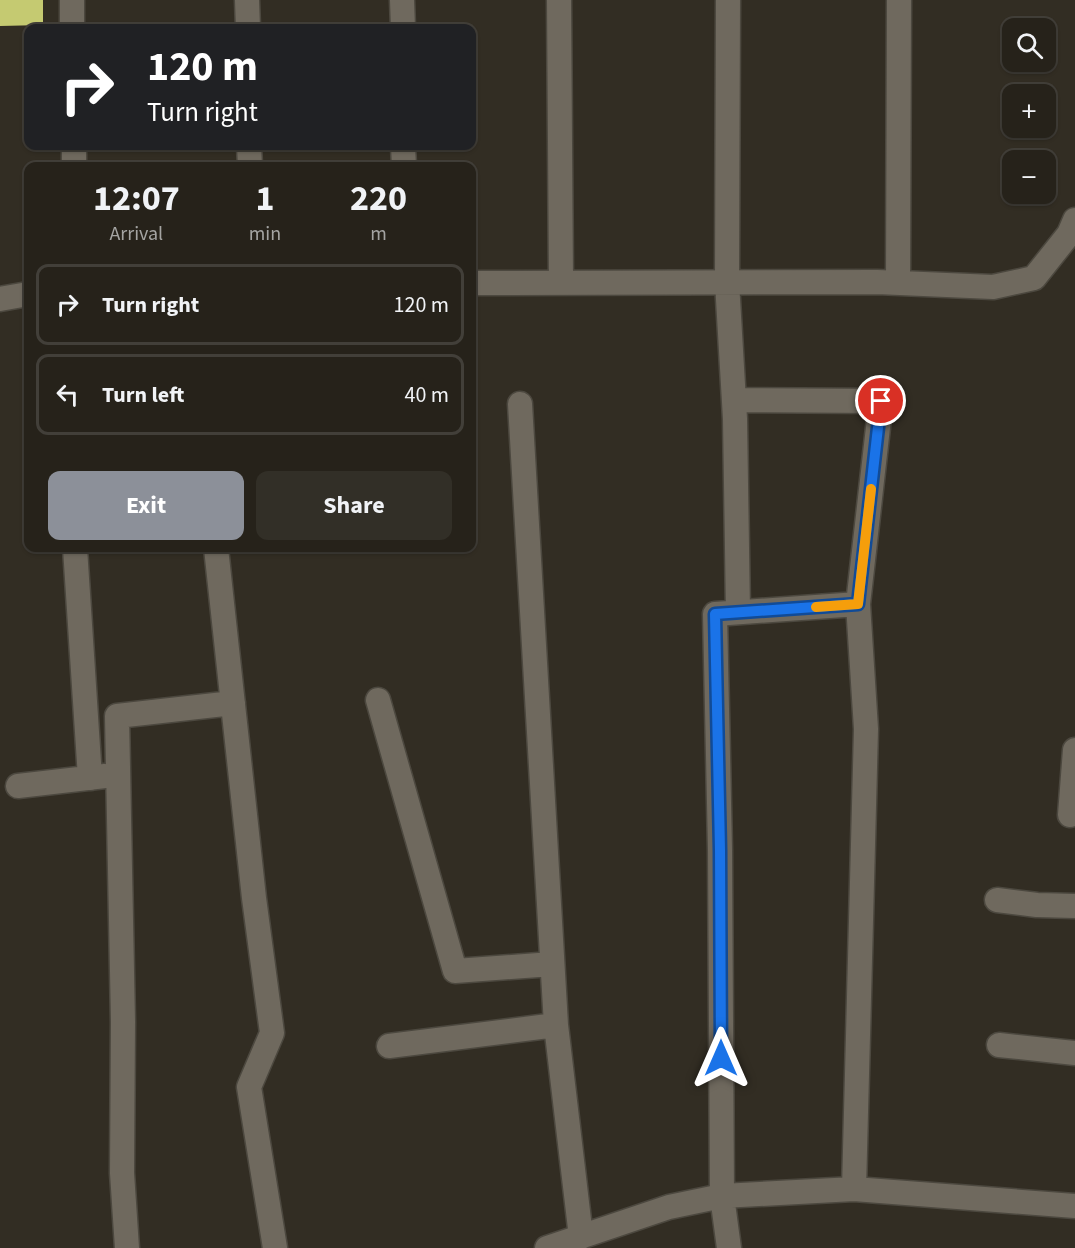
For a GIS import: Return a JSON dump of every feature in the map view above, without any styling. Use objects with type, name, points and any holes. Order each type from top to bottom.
[{"type":"street","points":[[72,0],[72,24]]},
{"type":"street","points":[[247,0],[248,24]]},
{"type":"street","points":[[402,0],[403,24]]},
{"type":"street","points":[[559,0],[561,283]]},
{"type":"street","points":[[728,0],[728,282],[734,400],[738,612]]},
{"type":"street","points":[[898,283],[899,0]]},
{"type":"street","points":[[476,283],[898,283],[993,287],[1034,278],[1069,234],[1075,220]]},
{"type":"street","points":[[0,299],[24,295]]},
{"type":"street","points":[[734,400],[881,401],[858,604],[866,729],[854,1189]]},
{"type":"street","points":[[520,404],[556,1025],[581,1237]]},
{"type":"street","points":[[75,552],[90,778]]},
{"type":"street","points":[[216,552],[254,898],[272,1034],[249,1087],[275,1248]]},
{"type":"street","points":[[729,1248],[722,1196],[720,850],[715,614],[858,604]]},
{"type":"street","points":[[378,700],[455,971],[552,964]]},
{"type":"street","points":[[126,1248],[122,1173],[123,1022],[117,716],[233,703]]},
{"type":"street","points":[[1070,815],[1075,750]]},
{"type":"street","points":[[18,786],[118,775]]},
{"type":"street","points":[[997,900],[1037,905],[1075,906]]},
{"type":"street","points":[[389,1046],[556,1025]]},
{"type":"street","points":[[999,1045],[1075,1053]]},
{"type":"street","points":[[547,1248],[669,1207],[722,1196],[854,1189],[1075,1206]]},
{"type":"building","points":[[0,0],[43,0],[43,24],[0,26]]},
{"type":"slow traffic","points":[[816,607],[858,604],[871,489]]},
{"type":"route","points":[[721,1058],[720,850],[715,614],[858,604],[881,401]]}]
